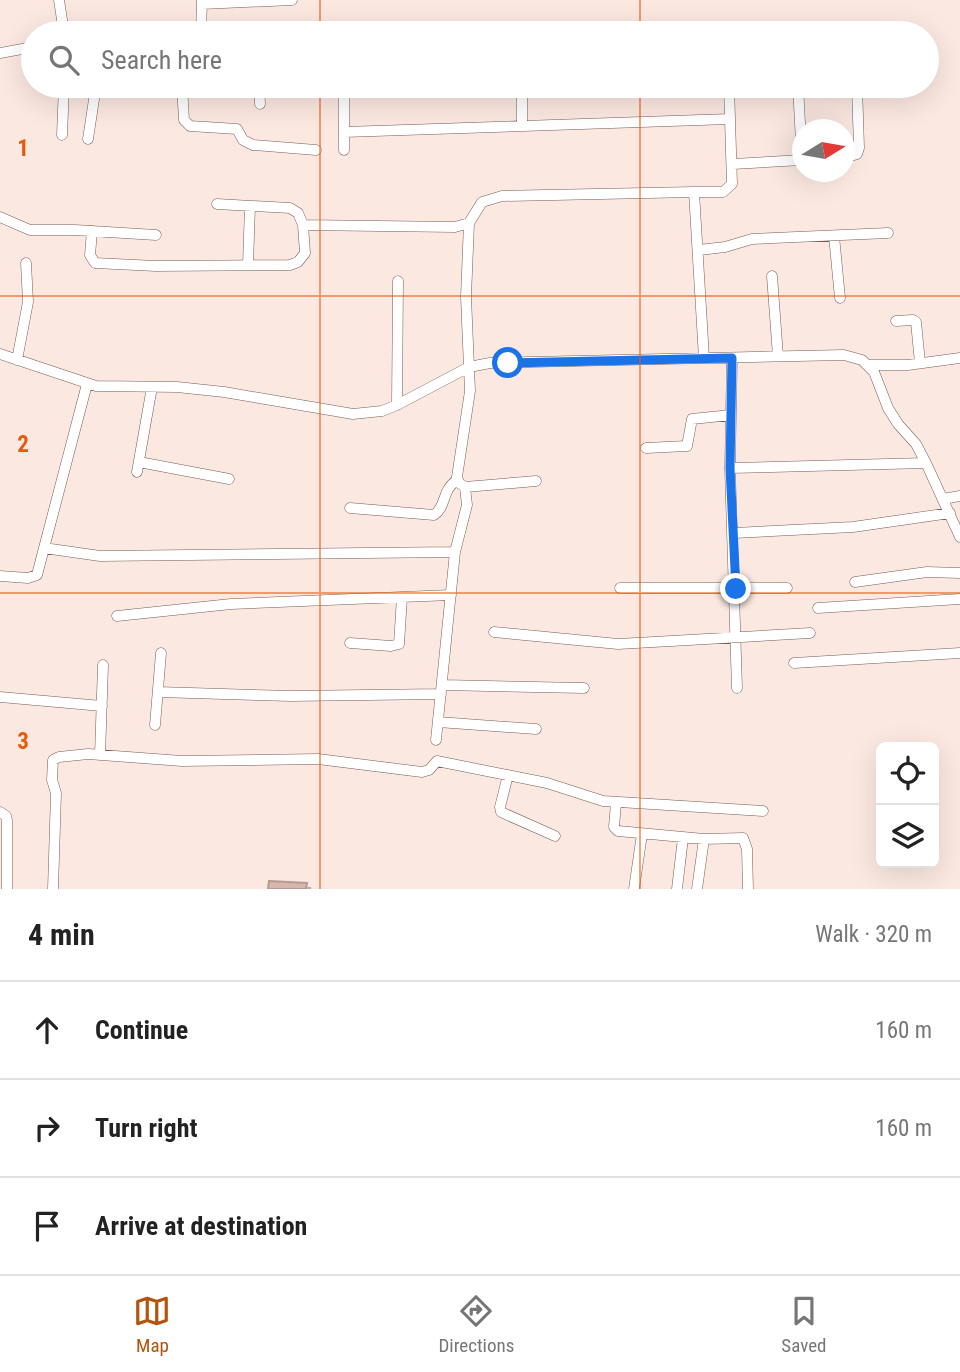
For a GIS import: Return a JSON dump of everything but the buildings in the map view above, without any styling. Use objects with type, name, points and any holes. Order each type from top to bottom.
[{"type":"street","points":[[59,0],[62,21]]},
{"type":"street","points":[[201,21],[202,2],[292,0]]},
{"type":"street","points":[[0,52],[21,49]]},
{"type":"street","points":[[62,135],[64,98]]},
{"type":"street","points":[[88,139],[94,98]]},
{"type":"street","points":[[183,98],[184,120],[190,126],[237,129],[243,140],[253,145],[316,150]]},
{"type":"street","points":[[260,98],[260,104]]},
{"type":"street","points":[[344,98],[344,150]]},
{"type":"street","points":[[522,98],[522,125]]},
{"type":"street","points":[[436,740],[455,552],[467,505],[461,483],[470,404],[466,297],[469,223],[482,202],[502,196],[723,192],[732,184],[729,98]]},
{"type":"street","points":[[799,98],[800,119]]},
{"type":"street","points":[[855,155],[859,148],[857,98]]},
{"type":"street","points":[[344,132],[730,119]]},
{"type":"street","points":[[733,164],[792,161]]},
{"type":"street","points":[[694,192],[704,358]]},
{"type":"street","points":[[92,231],[90,255],[95,263],[156,266],[290,265],[298,262],[304,253],[303,225],[295,209],[217,204]]},
{"type":"street","points":[[248,265],[250,206]]},
{"type":"street","points":[[0,217],[30,230],[156,235]]},
{"type":"street","points":[[303,225],[455,227],[469,223]]},
{"type":"street","points":[[699,250],[725,247],[752,239],[888,233]]},
{"type":"street","points":[[834,236],[841,298]]},
{"type":"street","points":[[17,360],[28,309],[26,263]]},
{"type":"street","points":[[772,276],[778,356]]},
{"type":"street","points":[[397,405],[398,281]]},
{"type":"street","points":[[896,321],[916,322],[920,363]]},
{"type":"street","points":[[0,354],[87,384],[224,392],[354,414],[374,413],[397,405],[469,367],[489,363],[844,355],[862,360],[874,372],[888,408],[916,444],[960,537]]},
{"type":"street","points":[[732,358],[730,468],[736,589],[737,688]]},
{"type":"street","points":[[869,365],[960,358]]},
{"type":"street","points":[[0,576],[28,578],[37,575],[87,384]]},
{"type":"street","points":[[152,387],[138,467],[229,479]]},
{"type":"street","points":[[646,448],[687,446],[692,419],[731,415]]},
{"type":"street","points":[[730,468],[926,463]]},
{"type":"street","points":[[350,508],[434,514],[440,509],[447,488],[461,483],[536,481]]},
{"type":"street","points":[[943,499],[960,496]]},
{"type":"street","points":[[734,533],[853,527],[950,513]]},
{"type":"street","points":[[44,548],[100,556],[455,552]]},
{"type":"street","points":[[855,582],[927,572],[960,573]]},
{"type":"street","points":[[620,588],[787,589]]},
{"type":"street","points":[[117,616],[230,604],[451,595]]},
{"type":"street","points":[[350,643],[391,646],[399,643],[402,597]]},
{"type":"street","points":[[818,608],[960,599]]},
{"type":"street","points":[[494,632],[611,644],[810,633]]},
{"type":"street","points":[[155,726],[161,653]]},
{"type":"street","points":[[794,663],[960,653]]},
{"type":"street","points":[[100,755],[103,665]]},
{"type":"street","points":[[158,692],[291,696],[584,688]]},
{"type":"street","points":[[0,697],[102,706]]},
{"type":"street","points":[[438,722],[536,729]]},
{"type":"street","points":[[52,889],[56,793],[52,780],[53,760],[59,757],[100,755],[182,761],[318,759],[422,772],[429,770],[438,761],[547,783],[603,801],[763,811]]},
{"type":"street","points":[[508,775],[501,812],[555,836]]},
{"type":"street","points":[[616,803],[615,830],[683,838],[743,838],[747,849],[748,889]]},
{"type":"street","points":[[0,812],[7,820],[7,889]]},
{"type":"street","points":[[634,889],[642,834]]},
{"type":"street","points":[[677,889],[683,838]]},
{"type":"street","points":[[697,889],[704,839]]},
{"type":"route","points":[[508,363],[732,358],[730,468],[736,589]]}]
